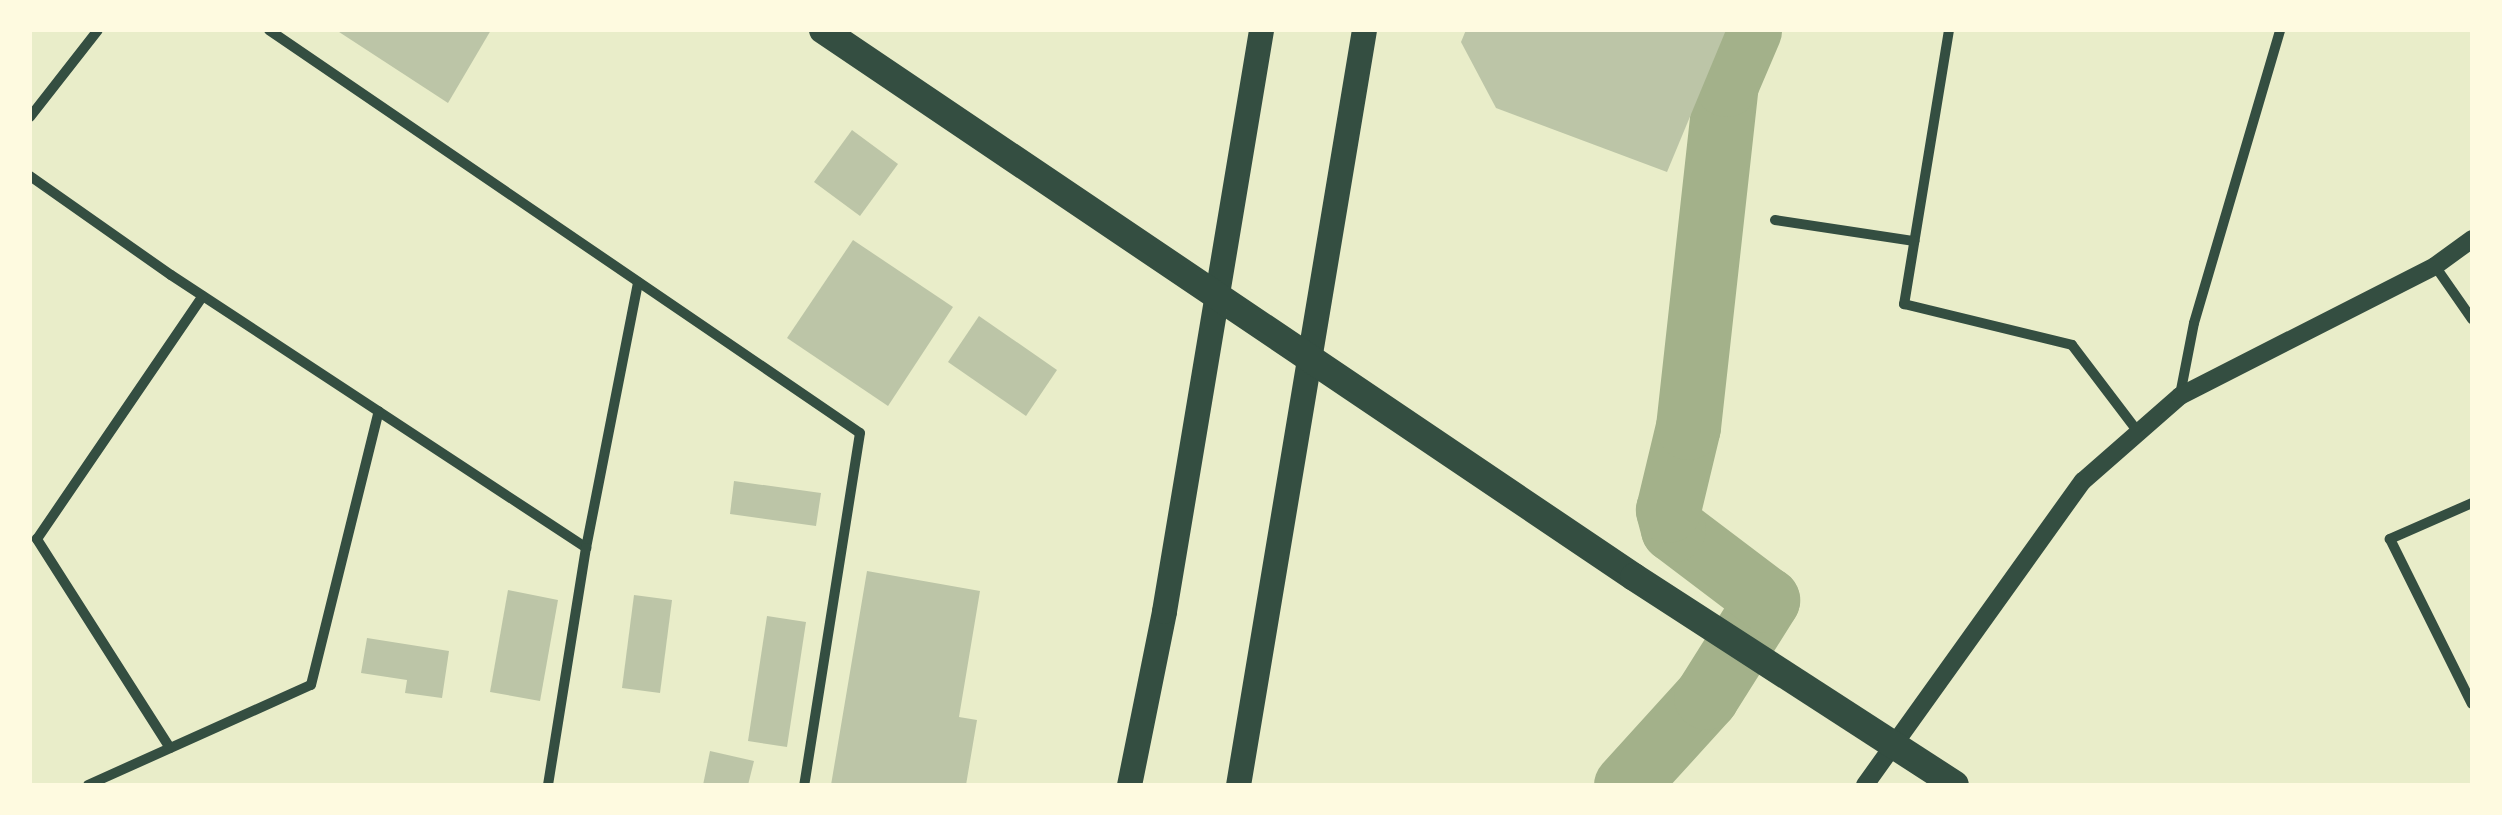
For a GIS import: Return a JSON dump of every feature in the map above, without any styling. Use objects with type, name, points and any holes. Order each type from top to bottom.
[{"type":"highway","points":[[823,30],[1634,578],[1955,785]]},
{"type":"main road","points":[[1129,785],[1164,611],[1261,30]]},
{"type":"main road","points":[[1238,785],[1364,30]]},
{"type":"street","points":[[30,116],[98,30]]},
{"type":"street","points":[[269,30],[860,433],[804,785]]},
{"type":"street","points":[[1949,30],[1904,304],[2072,345],[2138,432]]},
{"type":"street","points":[[2180,396],[2194,323],[2280,30]]},
{"type":"street","points":[[30,176],[203,296],[586,548]]},
{"type":"street","points":[[1776,220],[1914,241]]},
{"type":"street","points":[[1865,785],[2083,481],[2180,396],[2435,266],[2472,239]]},
{"type":"street","points":[[2435,266],[2472,318]]},
{"type":"street","points":[[548,785],[586,548],[638,282]]},
{"type":"street","points":[[170,748],[37,540],[203,296]]},
{"type":"street","points":[[88,785],[310,686],[379,411]]},
{"type":"street","points":[[2472,503],[2390,539],[2472,704]]},
{"type":"building","points":[[336,30],[491,30],[448,103]]},
{"type":"building","points":[[1466,30],[1726,30],[1667,172],[1496,108],[1461,42]]},
{"type":"building","points":[[852,130],[898,164],[860,216],[814,182]]},
{"type":"building","points":[[853,240],[953,307],[888,406],[787,338]]},
{"type":"building","points":[[979,316],[1057,370],[1026,416],[948,362]]},
{"type":"building","points":[[734,481],[821,493],[816,526],[730,514]]},
{"type":"building","points":[[867,571],[980,591],[959,717],[977,720],[966,785],[831,785]]},
{"type":"building","points":[[508,590],[558,600],[540,701],[490,692]]},
{"type":"building","points":[[634,595],[672,600],[660,693],[622,688]]},
{"type":"building","points":[[767,616],[806,622],[787,747],[748,741]]},
{"type":"building","points":[[367,638],[449,651],[442,698],[405,693],[407,680],[361,673]]},
{"type":"building","points":[[710,751],[754,761],[748,785],[703,785]]},
{"type":"waterway","points":[[1626,785],[1706,697],[1767,600],[1673,529],[1668,510],[1688,427],[1726,84],[1749,30]]}]
